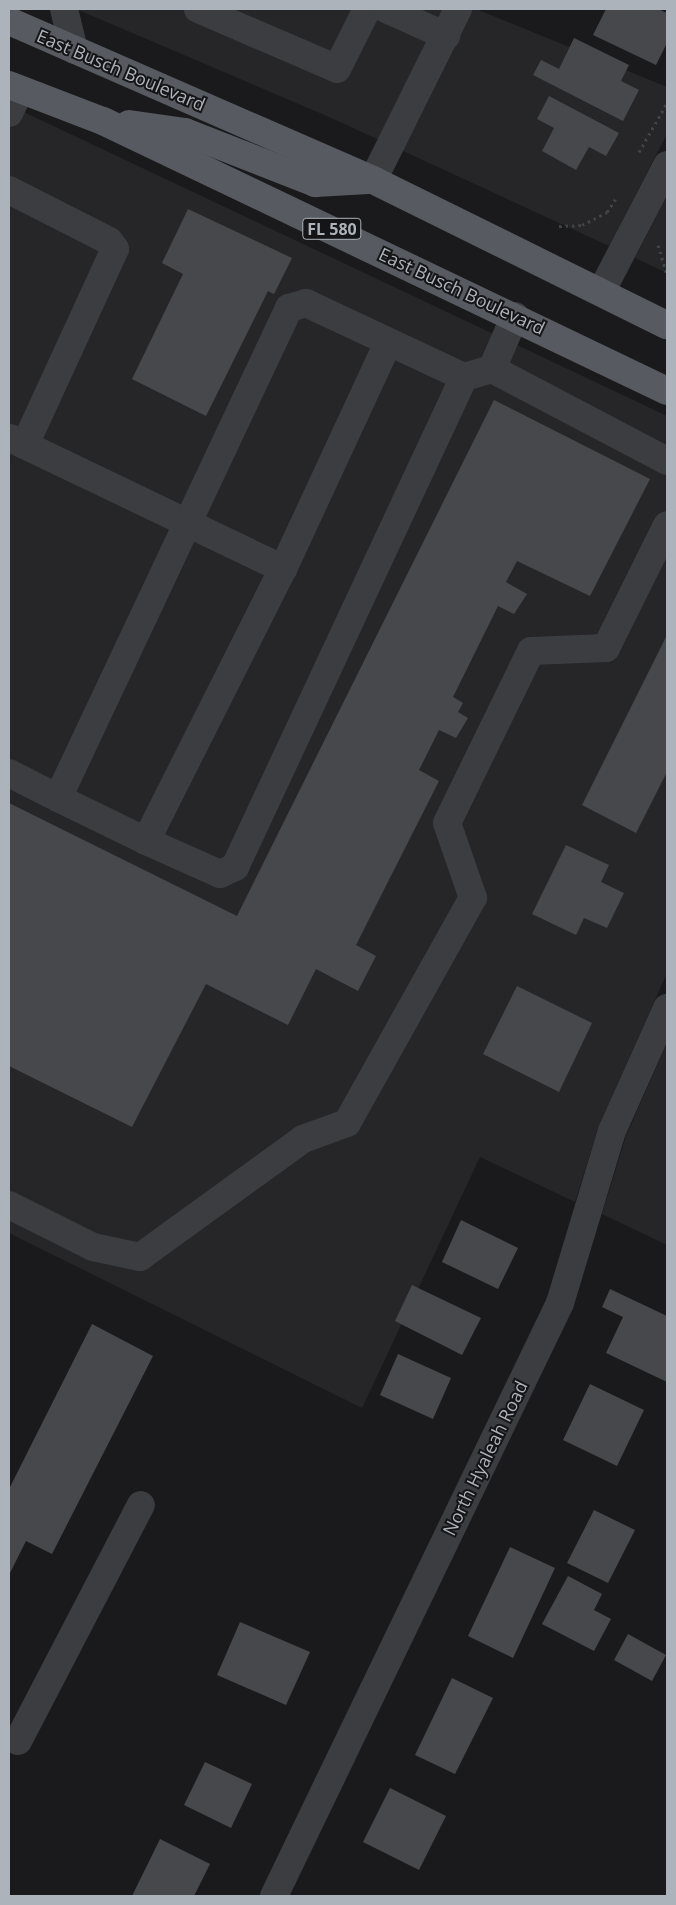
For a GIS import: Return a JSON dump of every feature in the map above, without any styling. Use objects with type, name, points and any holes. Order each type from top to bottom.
[{"type":"main road","name":"East Busch Boulevard","points":[[9,21],[373,180],[667,325]]},
{"type":"main road","name":"East Busch Boulevard","points":[[13,96],[103,121],[515,316],[667,391]]},
{"type":"main road","points":[[103,121],[186,132],[315,183],[373,180]]},
{"type":"street","points":[[64,9],[74,50]]},
{"type":"street","points":[[198,9],[336,69],[367,9]]},
{"type":"street","points":[[386,9],[446,36]]},
{"type":"street","points":[[373,180],[458,9]]},
{"type":"street","points":[[601,292],[667,165]]},
{"type":"street","points":[[9,190],[109,241],[115,249],[17,441],[187,525],[283,569]]},
{"type":"street","points":[[58,798],[289,308],[306,303],[464,377],[492,369],[667,461]]},
{"type":"street","points":[[492,369],[515,316]]},
{"type":"street","points":[[146,841],[283,569],[388,343]]},
{"type":"street","points":[[9,773],[146,841],[220,874],[235,867],[464,377]]},
{"type":"street","points":[[9,1205],[93,1246],[140,1257],[303,1139],[347,1123],[473,898],[447,823],[531,651],[606,648],[667,525]]},
{"type":"street","name":"North Hyaleah Road","points":[[274,1896],[560,1303],[612,1132],[667,1008]]},
{"type":"street","points":[[12,1740],[141,1505]]},
{"type":"path","points":[[637,157],[667,103]]},
{"type":"path","points":[[559,226],[582,225],[607,212],[621,190]]},
{"type":"shaded area","points":[[76,9],[476,9],[667,87],[667,134],[609,246],[327,116]]},
{"type":"shaded area","points":[[9,105],[667,416],[667,973],[599,1126],[575,1202],[480,1157],[362,1408],[9,1233]]},
{"type":"shaded area","points":[[667,196],[667,273],[635,258]]},
{"type":"shaded area","points":[[667,1043],[667,1245],[602,1214],[626,1136]]},
{"type":"building","points":[[606,9],[658,9],[667,13],[667,43],[656,65],[593,35]]},
{"type":"building","points":[[574,38],[629,65],[621,81],[639,90],[623,121],[533,75],[541,60],[559,69]]},
{"type":"building","points":[[549,96],[619,133],[606,156],[589,147],[576,170],[542,151],[554,128],[537,119]]},
{"type":"building","points":[[188,209],[292,258],[274,294],[268,291],[206,416],[132,379],[183,274],[162,263]]},
{"type":"building","points":[[494,400],[650,479],[590,596],[517,561],[506,582],[527,594],[514,614],[498,606],[453,697],[463,703],[458,712],[468,718],[456,738],[439,730],[419,770],[439,781],[356,945],[376,956],[358,991],[316,969],[288,1025],[206,984],[132,1127],[9,1066],[9,803],[237,916]]},
{"type":"building","points":[[667,635],[667,772],[636,833],[582,805]]},
{"type":"building","points":[[566,845],[609,865],[601,882],[624,893],[607,928],[584,918],[576,935],[532,914]]},
{"type":"building","points":[[517,986],[592,1023],[559,1092],[483,1054]]},
{"type":"building","points":[[461,1220],[518,1248],[498,1289],[442,1262]]},
{"type":"building","points":[[412,1285],[481,1318],[462,1355],[395,1321]]},
{"type":"building","points":[[610,1289],[667,1316],[667,1382],[606,1353],[623,1317],[602,1307]]},
{"type":"building","points":[[92,1324],[153,1356],[52,1554],[26,1541],[9,1575],[9,1489]]},
{"type":"building","points":[[398,1354],[451,1378],[433,1419],[380,1395]]},
{"type":"building","points":[[590,1384],[644,1410],[617,1466],[563,1440]]},
{"type":"building","points":[[594,1510],[635,1530],[608,1583],[567,1563]]},
{"type":"building","points":[[510,1547],[555,1568],[513,1658],[468,1636]]},
{"type":"building","points":[[568,1576],[602,1594],[594,1610],[611,1619],[594,1651],[542,1624]]},
{"type":"building","points":[[240,1622],[310,1652],[286,1705],[217,1675]]},
{"type":"building","points":[[628,1634],[666,1655],[652,1681],[614,1660]]},
{"type":"building","points":[[452,1678],[493,1698],[455,1774],[415,1755]]},
{"type":"building","points":[[205,1762],[252,1784],[231,1828],[184,1805]]},
{"type":"building","points":[[390,1788],[446,1816],[419,1870],[363,1842]]},
{"type":"building","points":[[160,1839],[210,1864],[194,1896],[132,1896]]}]
